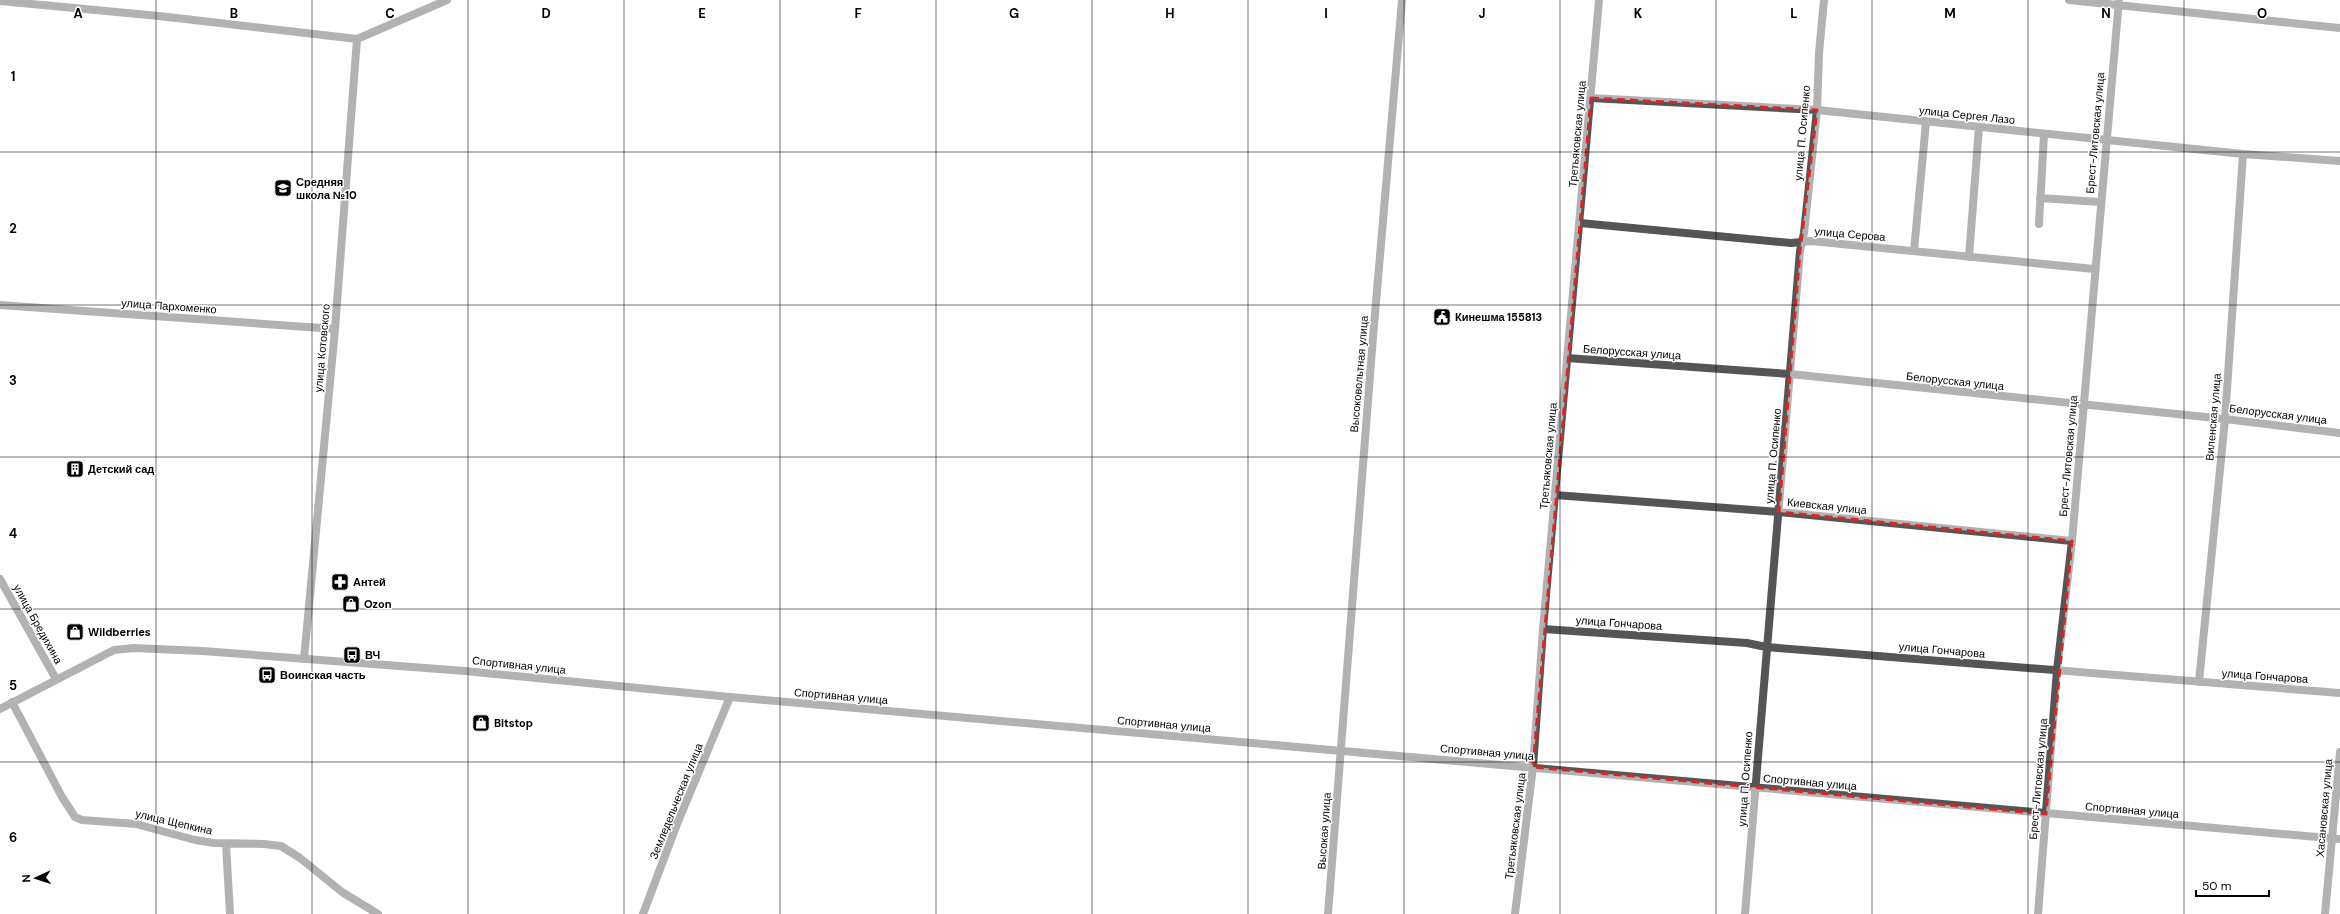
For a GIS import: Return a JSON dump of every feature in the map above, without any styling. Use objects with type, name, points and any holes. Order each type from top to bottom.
[{"type":"street","points":[[0,1],[159,16],[357,39],[448,0]]},
{"type":"street","name":"Высоковольтная улица","points":[[1341,750],[1402,0]]},
{"type":"street","name":"Третьяковская улица","points":[[1515,914],[1533,767],[1543,629],[1599,0]]},
{"type":"street","name":"улица П. Осипенко","points":[[1745,914],[1756,789],[1766,646],[1790,374],[1802,242],[1817,110],[1824,0]]},
{"type":"street","points":[[2069,0],[2119,2],[2340,28]]},
{"type":"street","name":"Брест-Литовская улица","points":[[2038,914],[2057,670],[2072,541],[2105,140],[2119,2]]},
{"type":"street","name":"улица Котовского","points":[[304,659],[336,330],[357,39]]},
{"type":"street","name":"улица Сергея Лазо","points":[[1591,98],[1817,110],[2243,154],[2340,161]]},
{"type":"street","points":[[1914,251],[1926,122]]},
{"type":"street","points":[[1969,257],[1979,127]]},
{"type":"street","points":[[2039,224],[2044,134]]},
{"type":"street","name":"Виленская улица","points":[[2199,682],[2225,418],[2243,154]]},
{"type":"street","points":[[2040,198],[2100,202]]},
{"type":"street","name":"улица Серова","points":[[1580,224],[1791,243],[1811,241],[2094,269]]},
{"type":"street","name":"улица Пархоменко","points":[[0,305],[336,330]]},
{"type":"street","name":"Белорусская улица","points":[[1567,358],[1790,374],[2083,406],[2225,418],[2340,433]]},
{"type":"street","name":"Киевская улица","points":[[1556,495],[1779,512],[2072,541]]},
{"type":"street","name":"улица Бредихина","points":[[0,579],[56,679]]},
{"type":"street","name":"улица Гончарова","points":[[1543,629],[1747,643],[1766,646],[2340,693]]},
{"type":"street","name":"Спортивная улица","points":[[0,708],[100,656],[126,648],[465,671],[730,697],[1533,767],[1756,789],[2337,839]]},
{"type":"street","name":"Земледельческая улица","points":[[644,914],[677,824],[730,697]]},
{"type":"street","name":"улица Щепкина","points":[[12,702],[62,797],[75,816],[82,820],[95,819],[136,824],[195,840],[226,844],[264,844],[280,846],[300,858],[342,892],[378,914]]},
{"type":"street","name":"Высокая улица","points":[[1328,914],[1341,750]]},
{"type":"street","name":"Хасановская улица","points":[[2325,914],[2337,839],[2340,752]]},
{"type":"street","points":[[226,844],[230,914]]},
{"type":"highlighted area","points":[[1591,98],[1817,110],[1800,251],[1779,512],[2072,541],[2046,814],[1533,767]]},
{"type":"place","name":"Средняя школа №10","points":[[283,188]]},
{"type":"place","name":"Кинешма 155813","points":[[1442,317]]},
{"type":"place","name":"Детский сад","points":[[75,469]]},
{"type":"place","name":"Антей","points":[[340,582]]},
{"type":"place","name":"Ozon","points":[[351,604]]},
{"type":"place","name":"Wildberries","points":[[75,632]]},
{"type":"place","name":"ВЧ","points":[[352,655]]},
{"type":"place","name":"Воинская часть","points":[[267,675]]},
{"type":"place","name":"Bitstop","points":[[481,723]]}]
